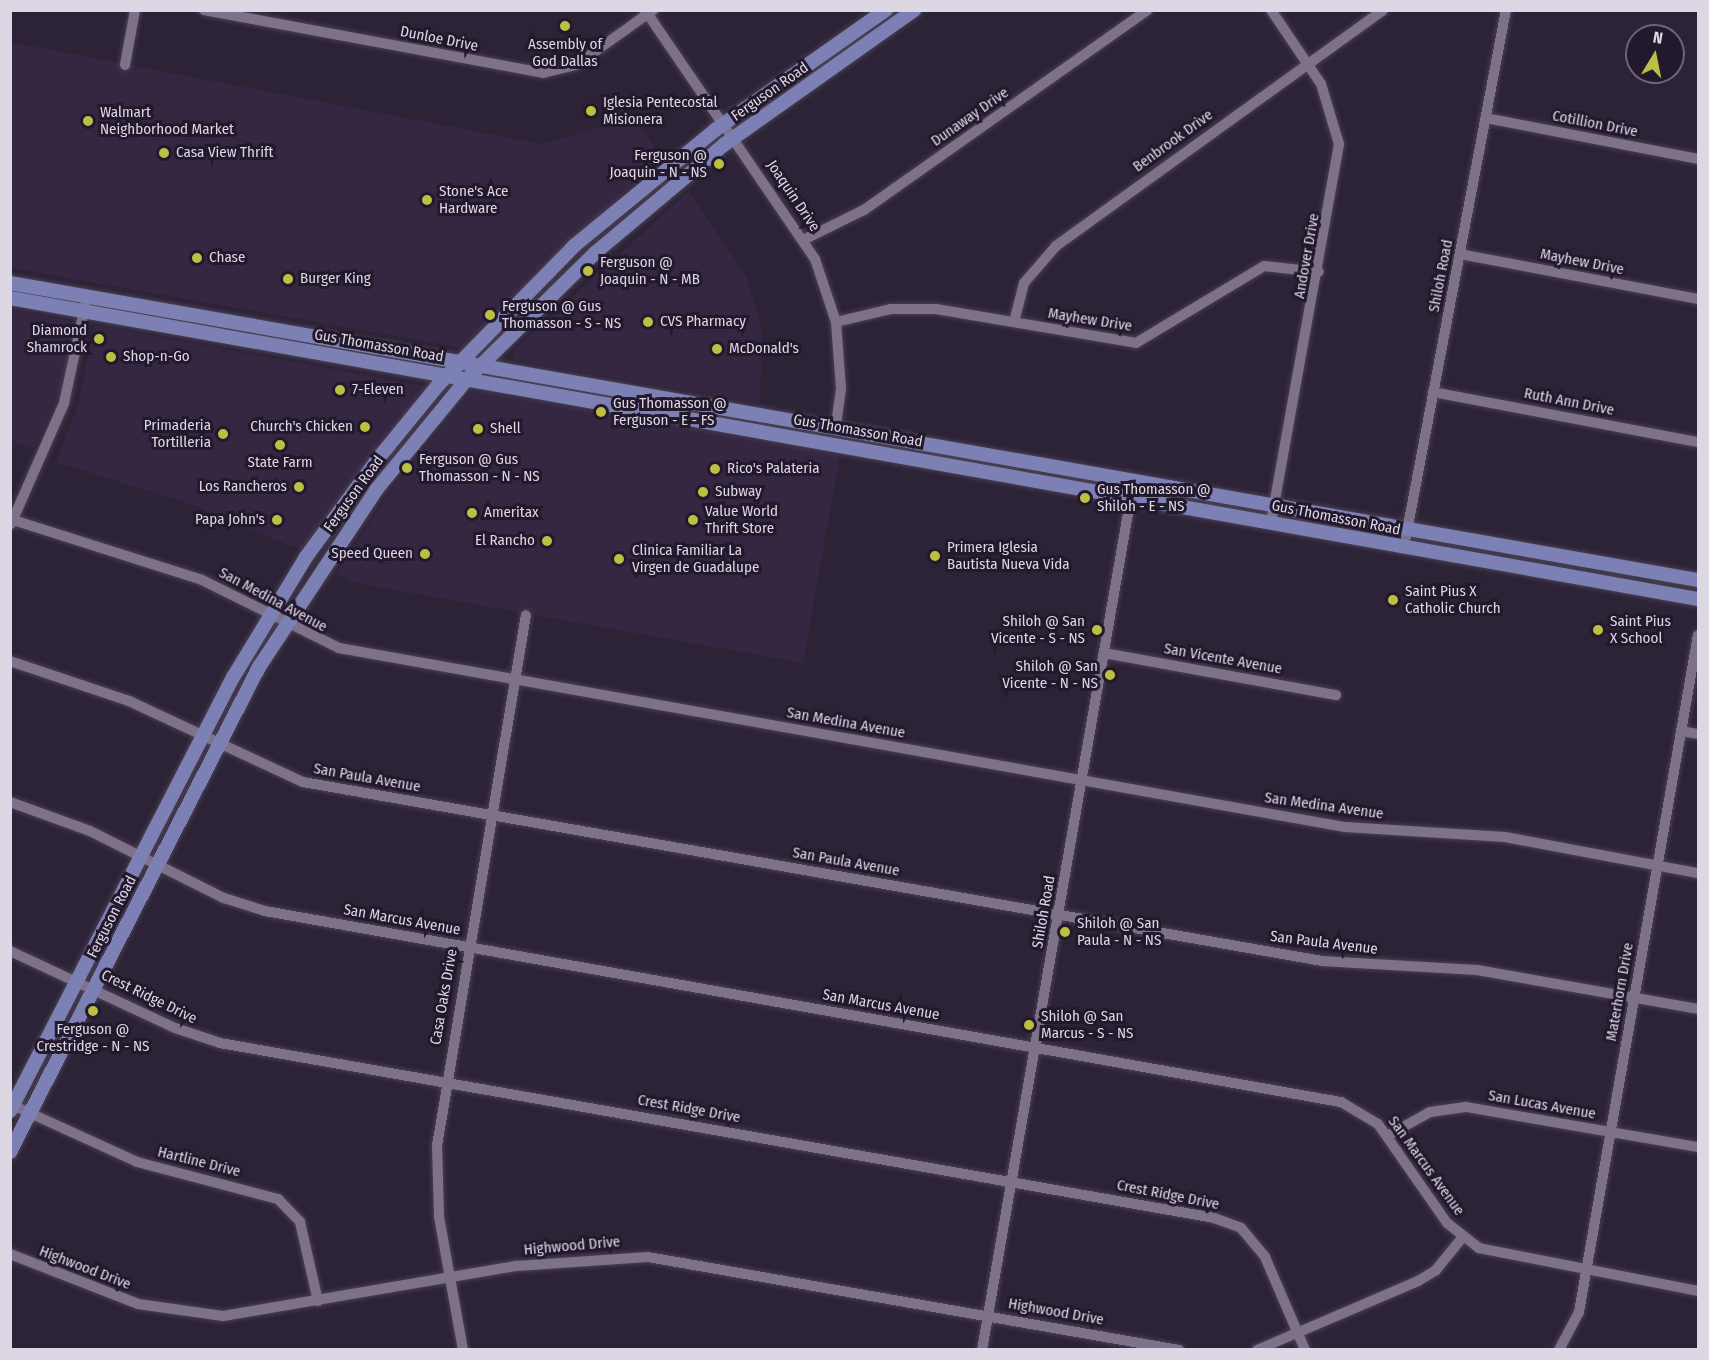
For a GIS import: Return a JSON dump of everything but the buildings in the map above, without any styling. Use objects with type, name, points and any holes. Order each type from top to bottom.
[{"type":"main road","name":"Ferguson Road","points":[[12,1107],[203,736],[269,615],[339,509],[448,374],[574,246],[725,123],[886,10]]},
{"type":"main road","name":"Ferguson Road","points":[[10,1152],[219,744],[284,624],[376,490],[468,378],[595,253],[735,137],[914,10]]},
{"type":"main road","name":"Gus Thomasson Road","points":[[10,283],[85,304]]},
{"type":"main road","name":"Gus Thomasson Road","points":[[10,298],[85,304],[249,332],[481,364],[1698,580]]},
{"type":"main road","name":"Gus Thomasson Road","points":[[249,332],[576,398],[1698,599]]},
{"type":"main road","points":[[576,398],[590,383]]},
{"type":"main road","points":[[694,419],[697,402]]},
{"type":"main road","points":[[832,444],[836,426]]},
{"type":"street","points":[[125,65],[135,10]]},
{"type":"street","name":"Dunloe Drive","points":[[204,10],[543,73],[576,65],[648,12]]},
{"type":"street","name":"Dunaway Drive","points":[[805,239],[864,210],[1147,10]]},
{"type":"street","name":"Andover Drive","points":[[1271,10],[1308,63],[1332,108],[1338,144],[1319,272],[1271,522]]},
{"type":"street","name":"Benbrook Drive","points":[[1014,322],[1024,283],[1056,246],[1383,10]]},
{"type":"street","name":"Shiloh Road","points":[[1404,547],[1506,10]]},
{"type":"street","name":"Joaquin Drive","points":[[648,12],[805,239],[836,322],[841,389],[836,426]]},
{"type":"street","name":"Cotillion Drive","points":[[1486,118],[1698,159]]},
{"type":"street","name":"Mayhew Drive","points":[[1460,254],[1698,300]]},
{"type":"street","name":"Mayhew Drive","points":[[836,322],[912,308],[1014,322],[1136,343],[1264,266],[1319,272]]},
{"type":"street","points":[[11,521],[64,403],[85,304]]},
{"type":"street","name":"Ruth Ann Drive","points":[[1433,392],[1698,442]]},
{"type":"street","name":"Shiloh Road","points":[[982,1350],[1134,479]]},
{"type":"street","name":"San Medina Avenue","points":[[11,521],[202,580],[284,624],[339,648],[1345,827],[1505,837],[1698,873]]},
{"type":"street","points":[[1570,576],[1573,558]]},
{"type":"street","name":"Casa Oaks Drive","points":[[463,1350],[436,1178],[444,1081],[526,615]]},
{"type":"street","name":"Materhorn Drive","points":[[1560,1350],[1575,1324],[1586,1272],[1698,635]]},
{"type":"street","name":"San Vicente Avenue","points":[[1104,653],[1336,695]]},
{"type":"street","name":"San Paula Avenue","points":[[10,661],[129,701],[303,782],[491,813],[1322,961],[1477,970],[1698,1009]]},
{"type":"street","points":[[1682,731],[1698,734]]},
{"type":"street","name":"San Marcus Avenue","points":[[10,802],[142,856],[258,909],[1341,1102],[1363,1111],[1387,1136],[1462,1238],[1497,1255],[1698,1292]]},
{"type":"street","name":"Crest Ridge Drive","points":[[10,951],[95,987],[209,1040],[1214,1218],[1241,1228],[1265,1257],[1305,1350]]},
{"type":"street","name":"Hartline Drive","points":[[12,1107],[137,1162],[278,1199],[300,1222],[318,1301]]},
{"type":"street","name":"San Lucas Avenue","points":[[1387,1136],[1447,1107],[1698,1147]]},
{"type":"street","points":[[1257,1350],[1418,1281],[1436,1270],[1462,1238]]},
{"type":"street","name":"Highwood Drive","points":[[10,1254],[95,1291],[192,1315],[250,1313],[571,1258],[648,1257],[1179,1350]]},
{"type":"shaded area","points":[[10,42],[541,144],[637,117],[660,158],[462,348],[11,268]]},
{"type":"shaded area","points":[[689,191],[747,277],[762,332],[760,403],[513,360],[516,348]]},
{"type":"shaded area","points":[[10,310],[74,321],[62,387],[34,449],[11,440]]},
{"type":"shaded area","points":[[94,325],[429,387],[301,550],[190,504],[56,462],[79,402]]},
{"type":"shaded area","points":[[472,390],[840,455],[803,663],[356,583],[336,574],[393,487]]},
{"type":"place","name":"Assembly of God Dallas","points":[[565,26]]},
{"type":"place","name":"Iglesia Pentecostal Misionera","points":[[591,111]]},
{"type":"place","name":"Walmart Neighborhood Market","points":[[88,121]]},
{"type":"place","name":"Casa View Thrift","points":[[164,153]]},
{"type":"place","name":"Ferguson @ Joaquin - N - NS","points":[[719,164]]},
{"type":"place","name":"Stone's Ace Hardware","points":[[427,200]]},
{"type":"place","name":"Chase","points":[[197,258]]},
{"type":"place","name":"Ferguson @ Joaquin - N - MB","points":[[588,271]]},
{"type":"place","name":"Burger King","points":[[288,279]]},
{"type":"place","name":"Ferguson @ Gus Thomasson - S - NS","points":[[490,315]]},
{"type":"place","name":"CVS Pharmacy","points":[[648,322]]},
{"type":"place","name":"Diamond Shamrock","points":[[99,339]]},
{"type":"place","name":"McDonald's","points":[[717,349]]},
{"type":"place","name":"Shop-n-Go","points":[[111,357]]},
{"type":"place","name":"7-Eleven","points":[[340,390]]},
{"type":"place","name":"Gus Thomasson @ Ferguson - E - FS","points":[[601,412]]},
{"type":"place","name":"Church's Chicken","points":[[365,427]]},
{"type":"place","name":"Shell","points":[[478,429]]},
{"type":"place","name":"Primaderia Tortilleria","points":[[223,434]]},
{"type":"place","name":"State Farm","points":[[280,445]]},
{"type":"place","name":"Ferguson @ Gus Thomasson - N - NS","points":[[407,468]]},
{"type":"place","name":"Rico's Palateria","points":[[715,469]]},
{"type":"place","name":"Los Rancheros","points":[[299,487]]},
{"type":"place","name":"Subway","points":[[703,492]]},
{"type":"place","name":"Gus Thomasson @ Shiloh - E - NS","points":[[1085,498]]},
{"type":"place","name":"Ameritax","points":[[472,513]]},
{"type":"place","name":"Papa John's","points":[[277,520]]},
{"type":"place","name":"Value World Thrift Store","points":[[693,520]]},
{"type":"place","name":"El Rancho","points":[[547,541]]},
{"type":"place","name":"Speed Queen","points":[[425,554]]},
{"type":"place","name":"Primera Iglesia Bautista Nueva Vida","points":[[935,556]]},
{"type":"place","name":"Clinica Familiar La Virgen de Guadalupe","points":[[619,559]]},
{"type":"place","name":"Saint Pius X Catholic Church","points":[[1393,600]]},
{"type":"place","name":"Shiloh @ San Vicente - S - NS","points":[[1097,630]]},
{"type":"place","name":"Saint Pius X School","points":[[1598,630]]},
{"type":"place","name":"Shiloh @ San Vicente - N - NS","points":[[1110,675]]},
{"type":"place","name":"Shiloh @ San Paula - N - NS","points":[[1065,932]]},
{"type":"place","name":"Ferguson @ Crestridge - N - NS","points":[[93,1011]]},
{"type":"place","name":"Shiloh @ San Marcus - S - NS","points":[[1029,1025]]}]
